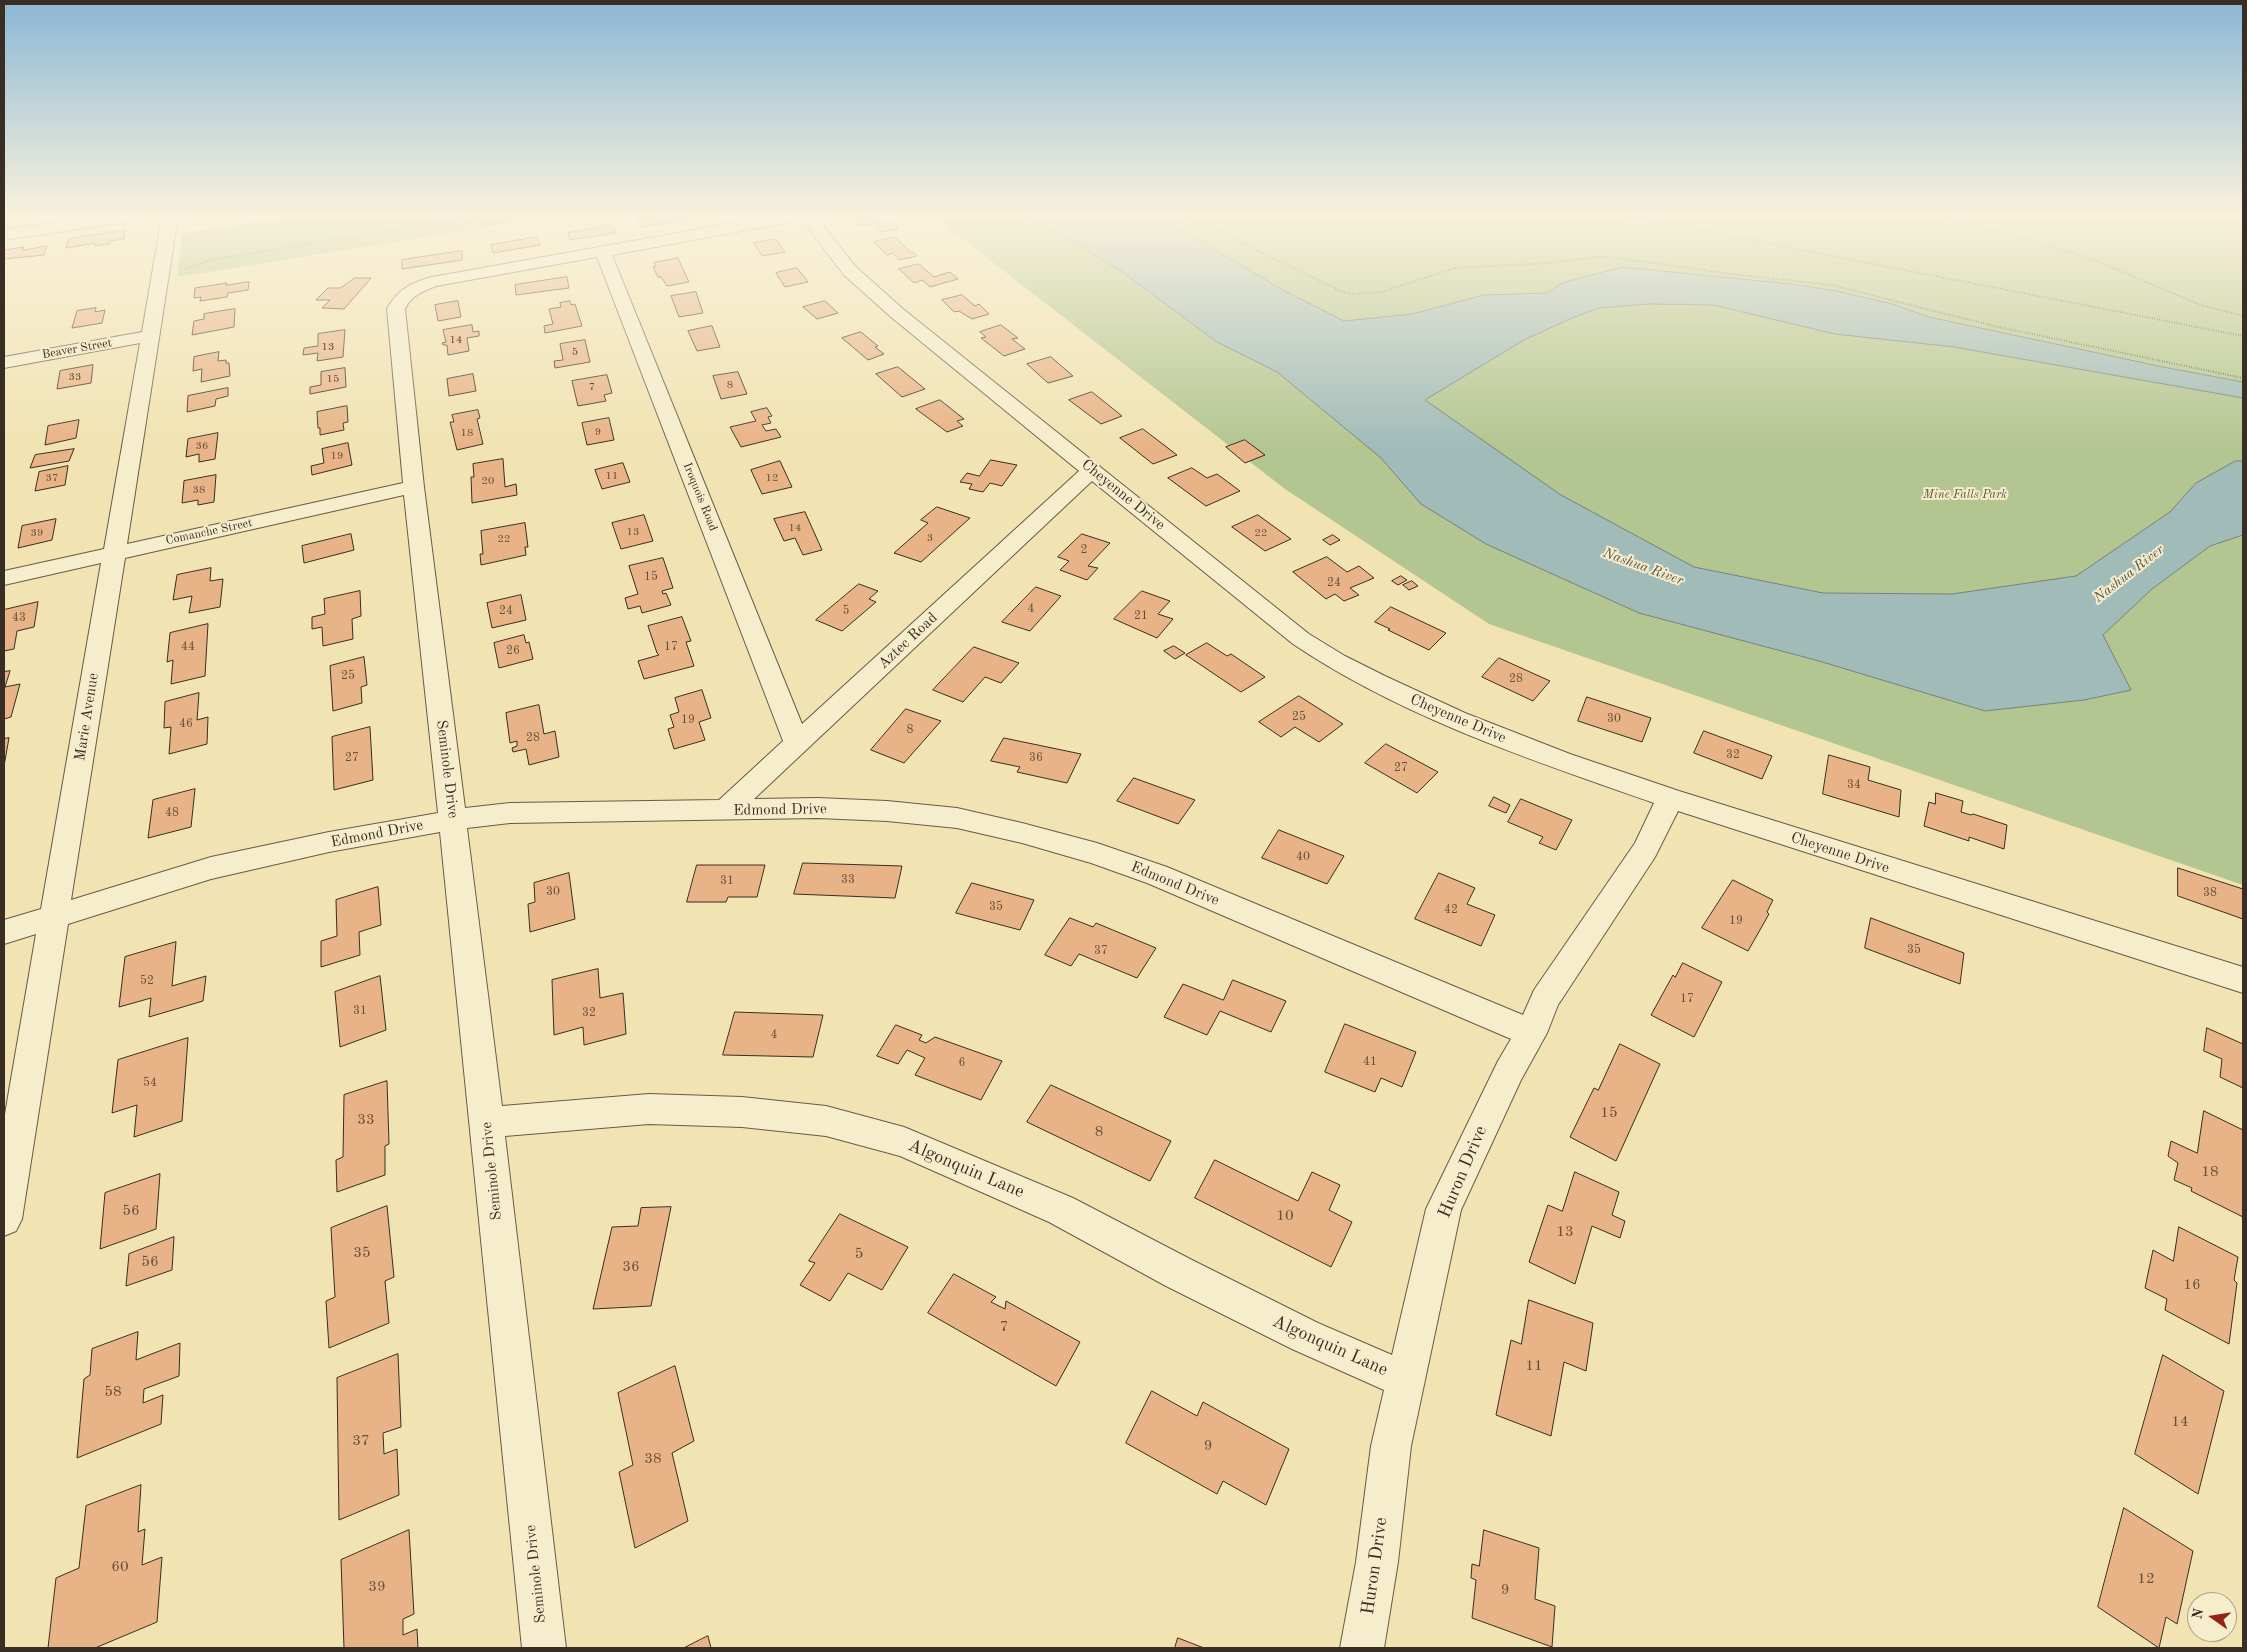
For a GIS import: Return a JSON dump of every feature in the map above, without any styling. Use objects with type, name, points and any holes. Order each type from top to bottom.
[{"type":"street","name":"Marie Avenue","points":[[4,1219],[157,293]]},
{"type":"street","name":"Seminole Drive","points":[[407,293],[399,300],[396,309],[414,487],[487,1122],[544,1648]]},
{"type":"street","name":"Iroquois Road","points":[[620,293],[797,743]]},
{"type":"street","name":"Cheyenne Drive","points":[[873,293],[1288,629],[1336,662],[1409,698],[1560,761],[1669,798],[2243,980]]},
{"type":"street","name":"Beaver Street","points":[[4,362],[150,336]]},
{"type":"street","name":"Aztec Road","points":[[724,811],[1092,470]]},
{"type":"street","name":"Comanche Street","points":[[4,578],[414,487]]},
{"type":"street","name":"Huron Drive","points":[[1362,1648],[1377,1562],[1391,1446],[1444,1209],[1509,1071],[1531,1033],[1545,999],[1645,850],[1659,824],[1669,798]]},
{"type":"street","name":"Edmond Drive","points":[[4,932],[211,868],[329,842],[453,820],[510,814],[818,808],[887,811],[957,818],[1022,833],[1097,854],[1157,875],[1531,1033]]},
{"type":"street","name":"Algonquin Lane","points":[[487,1122],[649,1109],[742,1112],[826,1121],[904,1142],[1061,1210],[1305,1336],[1406,1380]]},
{"type":"path","points":[[1350,293],[1368,293]]},
{"type":"path","points":[[1863,293],[1994,326],[2243,378]]},
{"type":"path","points":[[2023,293],[2243,336]]},
{"type":"path","points":[[2173,293],[2201,305],[2243,316]]},
{"type":"green space","name":"Mine Falls Park","points":[[1032,293],[2243,293],[2243,885],[1489,624],[1285,489]]},
{"type":"water","name":"Nashua River","points":[[1151,293],[1289,293],[1344,321],[1412,314],[1484,295],[1544,293],[1846,293],[1892,304],[1929,317],[2163,367],[2243,382],[2243,398],[1954,347],[1835,334],[1713,305],[1650,304],[1599,308],[1572,318],[1524,340],[1425,400],[1561,495],[1694,567],[1823,593],[1952,594],[2076,576],[2170,512],[2196,483],[2235,461],[2243,461],[2243,535],[2210,546],[2152,589],[2103,635],[2131,690],[2084,700],[1985,711],[1819,661],[1639,613],[1486,544],[1421,504],[1381,458],[1277,372],[1217,342]]},
{"type":"building","points":[[194,293],[228,293],[227,297],[200,301],[201,297],[194,298]]},
{"type":"building","points":[[323,293],[358,293],[344,309],[322,308],[330,300],[316,300]]},
{"type":"building","points":[[696,293],[703,313],[679,317],[671,296]]},
{"type":"building","points":[[962,295],[975,306],[979,304],[989,314],[972,319],[959,311],[954,312],[942,300]]},
{"type":"building","points":[[458,301],[461,317],[438,321],[435,305]]},
{"type":"building","points":[[570,301],[571,305],[575,304],[582,326],[545,333],[544,326],[553,324],[549,309],[561,307],[560,303]]},
{"type":"building","points":[[825,301],[838,313],[817,319],[803,307]]},
{"type":"building","points":[[96,308],[95,312],[105,310],[102,323],[72,328],[77,311]]},
{"type":"building","points":[[235,309],[234,327],[192,335],[194,321],[204,319],[204,314]]},
{"type":"building","points":[[472,325],[473,332],[479,331],[479,336],[467,338],[469,351],[448,355],[447,345],[442,343],[446,342],[443,330]]},
{"type":"building","points":[[1001,325],[1018,338],[1012,339],[1025,349],[1004,356],[981,338],[986,337],[980,332]]},
{"type":"building","points":[[712,326],[720,347],[697,351],[688,331]]},
{"type":"building","points":[[345,330],[343,357],[317,361],[318,353],[303,355],[304,348],[318,346],[318,334]]},
{"type":"building","points":[[861,332],[878,346],[875,347],[884,354],[868,360],[842,338]]},
{"type":"building","points":[[585,340],[590,362],[555,368],[554,361],[563,360],[560,344]]},
{"type":"building","points":[[219,352],[218,361],[226,360],[226,363],[229,363],[230,376],[201,382],[202,369],[193,371],[194,357]]},
{"type":"building","points":[[1051,357],[1073,376],[1048,383],[1027,364]]},
{"type":"building","points":[[93,365],[91,383],[57,389],[60,371]]},
{"type":"building","points":[[898,367],[925,389],[902,397],[876,374]]},
{"type":"building","points":[[345,368],[346,387],[310,394],[310,387],[321,385],[321,372]]},
{"type":"building","points":[[738,372],[747,394],[721,399],[713,376]]},
{"type":"building","points":[[473,374],[476,391],[449,396],[447,379]]},
{"type":"building","points":[[607,375],[612,393],[604,395],[606,401],[578,406],[572,381]]},
{"type":"building","points":[[228,388],[228,396],[216,399],[215,406],[187,412],[188,396]]},
{"type":"building","points":[[1092,392],[1122,416],[1101,424],[1069,400]]},
{"type":"building","points":[[940,400],[964,419],[957,421],[963,426],[947,432],[916,409]]},
{"type":"building","points":[[347,406],[348,422],[343,423],[344,430],[320,435],[317,412]]},
{"type":"building","points":[[767,408],[772,416],[768,417],[771,423],[762,425],[766,431],[776,429],[781,437],[741,447],[730,427],[756,421],[751,412]]},
{"type":"building","points":[[478,410],[480,418],[477,419],[483,444],[457,450],[450,422],[454,422],[452,415]]},
{"type":"building","points":[[609,418],[614,440],[587,445],[582,423]]},
{"type":"building","points":[[79,420],[76,438],[45,445],[48,426]]},
{"type":"building","points":[[1143,429],[1177,455],[1153,464],[1120,438]]},
{"type":"building","points":[[218,433],[215,459],[199,462],[199,454],[186,457],[188,439]]},
{"type":"building","points":[[1245,440],[1265,455],[1245,463],[1226,447]]},
{"type":"building","points":[[348,443],[352,465],[312,475],[311,466],[324,463],[322,449]]},
{"type":"building","points":[[74,449],[69,461],[30,468],[35,455]]},
{"type":"building","points":[[503,459],[505,487],[516,484],[517,495],[472,503],[471,477],[474,477],[473,464]]},
{"type":"building","points":[[991,460],[1017,465],[1002,486],[990,483],[983,492],[969,489],[972,484],[960,482],[967,473],[979,476]]},
{"type":"building","points":[[780,461],[792,487],[762,494],[751,470]]},
{"type":"building","points":[[623,463],[630,482],[602,489],[595,470]]},
{"type":"building","points":[[68,466],[65,485],[35,491],[39,472]]},
{"type":"building","points":[[1192,468],[1207,478],[1217,474],[1240,491],[1206,506],[1168,478]]},
{"type":"building","points":[[216,475],[214,502],[198,505],[198,500],[182,503],[184,481]]},
{"type":"building","points":[[937,507],[970,518],[921,562],[894,553],[928,523],[921,520]]},
{"type":"building","points":[[805,512],[822,550],[803,555],[795,538],[784,541],[774,519]]},
{"type":"building","points":[[644,515],[653,541],[621,549],[612,523]]},
{"type":"building","points":[[1258,515],[1291,539],[1265,551],[1232,527]]},
{"type":"building","points":[[56,519],[52,540],[18,548],[22,526]]},
{"type":"building","points":[[525,523],[528,547],[525,547],[526,555],[481,565],[480,554],[483,554],[481,531]]},
{"type":"building","points":[[351,534],[354,550],[304,563],[302,546]]},
{"type":"building","points":[[1082,534],[1110,543],[1088,566],[1098,568],[1087,580],[1060,570],[1069,561],[1058,557]]},
{"type":"building","points":[[1333,535],[1340,540],[1330,545],[1323,540]]},
{"type":"building","points":[[1327,557],[1347,572],[1359,566],[1374,578],[1350,588],[1359,595],[1344,601],[1335,594],[1326,599],[1293,572]]},
{"type":"building","points":[[663,558],[673,588],[662,591],[663,594],[666,593],[671,605],[642,613],[640,606],[628,609],[625,598],[638,594],[629,566]]},
{"type":"building","points":[[211,568],[210,581],[223,579],[220,607],[189,613],[192,596],[173,600],[177,575]]},
{"type":"building","points":[[1401,576],[1407,580],[1398,585],[1392,581]]},
{"type":"building","points":[[1412,581],[1418,586],[1409,590],[1403,585]]},
{"type":"building","points":[[859,584],[878,591],[869,599],[876,602],[842,631],[816,620]]},
{"type":"building","points":[[1036,587],[1061,596],[1030,631],[1002,622]]},
{"type":"building","points":[[360,591],[361,616],[352,619],[353,639],[323,646],[322,627],[312,629],[312,617],[325,614],[324,599]]},
{"type":"building","points":[[1142,591],[1170,601],[1158,614],[1173,619],[1157,638],[1114,619]]},
{"type":"building","points":[[521,595],[526,620],[492,628],[487,603]]},
{"type":"building","points":[[38,602],[34,627],[17,631],[14,649],[4,651],[4,610]]},
{"type":"building","points":[[1391,607],[1446,633],[1429,650],[1375,622]]},
{"type":"building","points":[[682,617],[691,641],[686,642],[694,666],[644,679],[638,661],[659,655],[648,626]]},
{"type":"building","points":[[208,624],[205,676],[171,684],[173,660],[167,662],[170,633]]},
{"type":"building","points":[[524,635],[526,643],[529,642],[533,659],[499,668],[494,643]]},
{"type":"building","points":[[1207,643],[1227,656],[1231,654],[1265,677],[1241,692],[1186,655]]},
{"type":"building","points":[[1174,646],[1185,653],[1175,659],[1164,651]]},
{"type":"building","points":[[974,647],[1019,663],[1001,683],[985,677],[963,702],[933,690]]},
{"type":"building","points":[[364,657],[367,685],[361,687],[362,703],[333,711],[330,666]]},
{"type":"building","points":[[1499,658],[1550,681],[1533,701],[1482,677]]},
{"type":"building","points":[[10,671],[5,687],[20,684],[11,717],[4,719],[4,672]]},
{"type":"building","points":[[702,690],[711,718],[699,722],[705,740],[674,749],[668,729],[674,727],[670,715],[679,712],[675,698]]},
{"type":"building","points":[[199,693],[197,720],[208,717],[207,744],[169,754],[171,727],[164,728],[165,702]]},
{"type":"building","points":[[1299,696],[1343,724],[1319,742],[1295,727],[1281,737],[1259,722]]},
{"type":"building","points":[[1587,697],[1651,718],[1642,742],[1578,721]]},
{"type":"building","points":[[539,705],[544,734],[555,731],[559,757],[529,765],[526,749],[513,752],[512,748],[517,746],[517,741],[510,743],[506,713]]},
{"type":"building","points":[[906,709],[941,721],[904,763],[871,750]]},
{"type":"building","points":[[370,727],[373,780],[334,790],[332,737]]},
{"type":"building","points":[[1704,731],[1772,756],[1762,779],[1694,753]]},
{"type":"building","points":[[9,738],[4,766],[4,739]]},
{"type":"building","points":[[1004,738],[1081,754],[1067,783],[1017,772],[1020,767],[991,761]]},
{"type":"building","points":[[1386,744],[1438,772],[1417,793],[1365,763]]},
{"type":"building","points":[[1829,755],[1870,767],[1868,780],[1901,790],[1899,817],[1823,794]]},
{"type":"building","points":[[1134,778],[1195,800],[1178,824],[1117,801]]},
{"type":"building","points":[[195,789],[191,827],[148,838],[153,800]]},
{"type":"building","points":[[1936,793],[1963,801],[1961,812],[2007,825],[2004,849],[1969,837],[1969,841],[1924,826],[1929,802],[1935,804]]},
{"type":"building","points":[[1494,797],[1510,805],[1506,813],[1489,806]]},
{"type":"building","points":[[1521,799],[1572,820],[1556,850],[1539,843],[1543,837],[1508,822]]},
{"type":"building","points":[[1279,830],[1344,856],[1327,884],[1262,858]]},
{"type":"building","points":[[803,863],[902,866],[895,898],[794,894]]},
{"type":"building","points":[[697,865],[765,865],[757,897],[728,897],[726,902],[687,902]]},
{"type":"building","points":[[2178,868],[2243,889],[2243,919],[2178,896]]},
{"type":"building","points":[[569,873],[575,919],[530,932],[528,904],[535,902],[534,883]]},
{"type":"building","points":[[1439,873],[1475,888],[1467,904],[1495,915],[1481,946],[1415,919]]},
{"type":"building","points":[[1733,880],[1773,900],[1767,912],[1769,914],[1748,951],[1702,928]]},
{"type":"building","points":[[972,883],[1034,900],[1020,930],[956,913]]},
{"type":"building","points":[[378,887],[381,925],[359,932],[360,955],[321,967],[321,941],[337,936],[336,900]]},
{"type":"building","points":[[1070,918],[1093,927],[1096,923],[1156,948],[1137,978],[1079,954],[1071,966],[1045,955]]},
{"type":"building","points":[[1871,918],[1964,953],[1960,984],[1865,948]]},
{"type":"building","points":[[176,942],[172,986],[206,976],[203,1001],[149,1017],[151,998],[119,1007],[125,957]]},
{"type":"building","points":[[1683,963],[1722,982],[1694,1037],[1651,1015],[1673,975],[1675,977]]},
{"type":"building","points":[[598,969],[600,998],[623,993],[626,1034],[584,1045],[583,1027],[554,1035],[552,980]]},
{"type":"building","points":[[380,976],[386,1030],[340,1047],[335,992]]},
{"type":"building","points":[[1233,980],[1286,1001],[1271,1032],[1220,1011],[1207,1035],[1164,1017],[1183,984],[1223,1000]]},
{"type":"building","points":[[735,1012],[823,1015],[813,1057],[723,1055]]},
{"type":"building","points":[[1345,1024],[1416,1052],[1402,1087],[1381,1078],[1375,1092],[1325,1072]]},
{"type":"building","points":[[896,1025],[922,1035],[919,1040],[926,1043],[935,1037],[1002,1061],[981,1100],[915,1075],[925,1058],[907,1050],[898,1064],[877,1056]]},
{"type":"building","points":[[2207,1028],[2243,1044],[2243,1088],[2220,1077],[2222,1059],[2204,1051]]},
{"type":"building","points":[[188,1038],[182,1121],[134,1137],[137,1105],[112,1113],[118,1060]]},
{"type":"building","points":[[1620,1044],[1660,1064],[1616,1161],[1570,1137],[1594,1088],[1598,1090]]},
{"type":"building","points":[[387,1081],[389,1144],[385,1146],[385,1175],[337,1192],[336,1160],[343,1157],[344,1095]]},
{"type":"building","points":[[1051,1085],[1171,1141],[1150,1181],[1027,1122]]},
{"type":"building","points":[[2204,1111],[2243,1130],[2243,1217],[2191,1191],[2192,1188],[2174,1180],[2178,1163],[2168,1156],[2171,1141],[2197,1153]]},
{"type":"building","points":[[1215,1160],[1298,1201],[1312,1172],[1340,1185],[1329,1210],[1352,1222],[1331,1267],[1195,1198]]},
{"type":"building","points":[[1575,1172],[1619,1192],[1612,1215],[1625,1221],[1620,1238],[1592,1226],[1575,1284],[1529,1262],[1548,1205],[1562,1211]]},
{"type":"building","points":[[160,1174],[156,1229],[100,1249],[105,1193]]},
{"type":"building","points":[[387,1206],[394,1277],[385,1281],[389,1323],[329,1348],[326,1301],[335,1297],[331,1228]]},
{"type":"building","points":[[671,1207],[651,1306],[593,1309],[612,1227],[638,1226],[641,1208]]},
{"type":"building","points":[[840,1214],[908,1247],[882,1290],[848,1273],[830,1301],[800,1285],[815,1263],[809,1261]]},
{"type":"building","points":[[2179,1227],[2238,1257],[2234,1280],[2237,1283],[2229,1344],[2165,1310],[2167,1299],[2145,1288],[2153,1250],[2173,1261]]},
{"type":"building","points":[[174,1237],[172,1270],[126,1286],[129,1254]]},
{"type":"building","points":[[954,1274],[996,1297],[991,1302],[1005,1309],[1006,1301],[1080,1342],[1056,1386],[928,1313]]},
{"type":"building","points":[[1529,1300],[1593,1323],[1586,1371],[1564,1362],[1551,1436],[1496,1415],[1511,1340],[1521,1344]]},
{"type":"building","points":[[138,1332],[136,1360],[180,1343],[179,1376],[144,1389],[143,1403],[163,1395],[161,1424],[77,1458],[84,1379],[90,1375],[92,1349]]},
{"type":"building","points":[[398,1354],[401,1427],[383,1433],[384,1454],[397,1449],[399,1495],[339,1520],[337,1378]]},
{"type":"building","points":[[2163,1355],[2224,1391],[2198,1494],[2135,1454]]},
{"type":"building","points":[[675,1366],[694,1441],[672,1453],[688,1521],[635,1548],[619,1472],[633,1465],[618,1393]]},
{"type":"building","points":[[1152,1391],[1197,1416],[1203,1402],[1289,1449],[1266,1505],[1223,1481],[1217,1494],[1126,1443]]},
{"type":"building","points":[[141,1485],[138,1532],[145,1529],[142,1565],[162,1557],[157,1622],[95,1648],[48,1648],[56,1578],[79,1568],[86,1506]]},
{"type":"building","points":[[2124,1508],[2193,1551],[2177,1624],[2166,1617],[2159,1648],[2098,1607]]},
{"type":"building","points":[[409,1530],[414,1614],[403,1619],[403,1635],[417,1629],[418,1648],[344,1648],[341,1560]]},
{"type":"building","points":[[1484,1530],[1539,1548],[1535,1599],[1555,1606],[1552,1647],[1472,1618],[1476,1580],[1471,1578],[1472,1564],[1479,1566]]},
{"type":"building","points":[[708,1636],[711,1648],[684,1648]]},
{"type":"building","points":[[1178,1638],[1204,1648],[1175,1648]]}]
